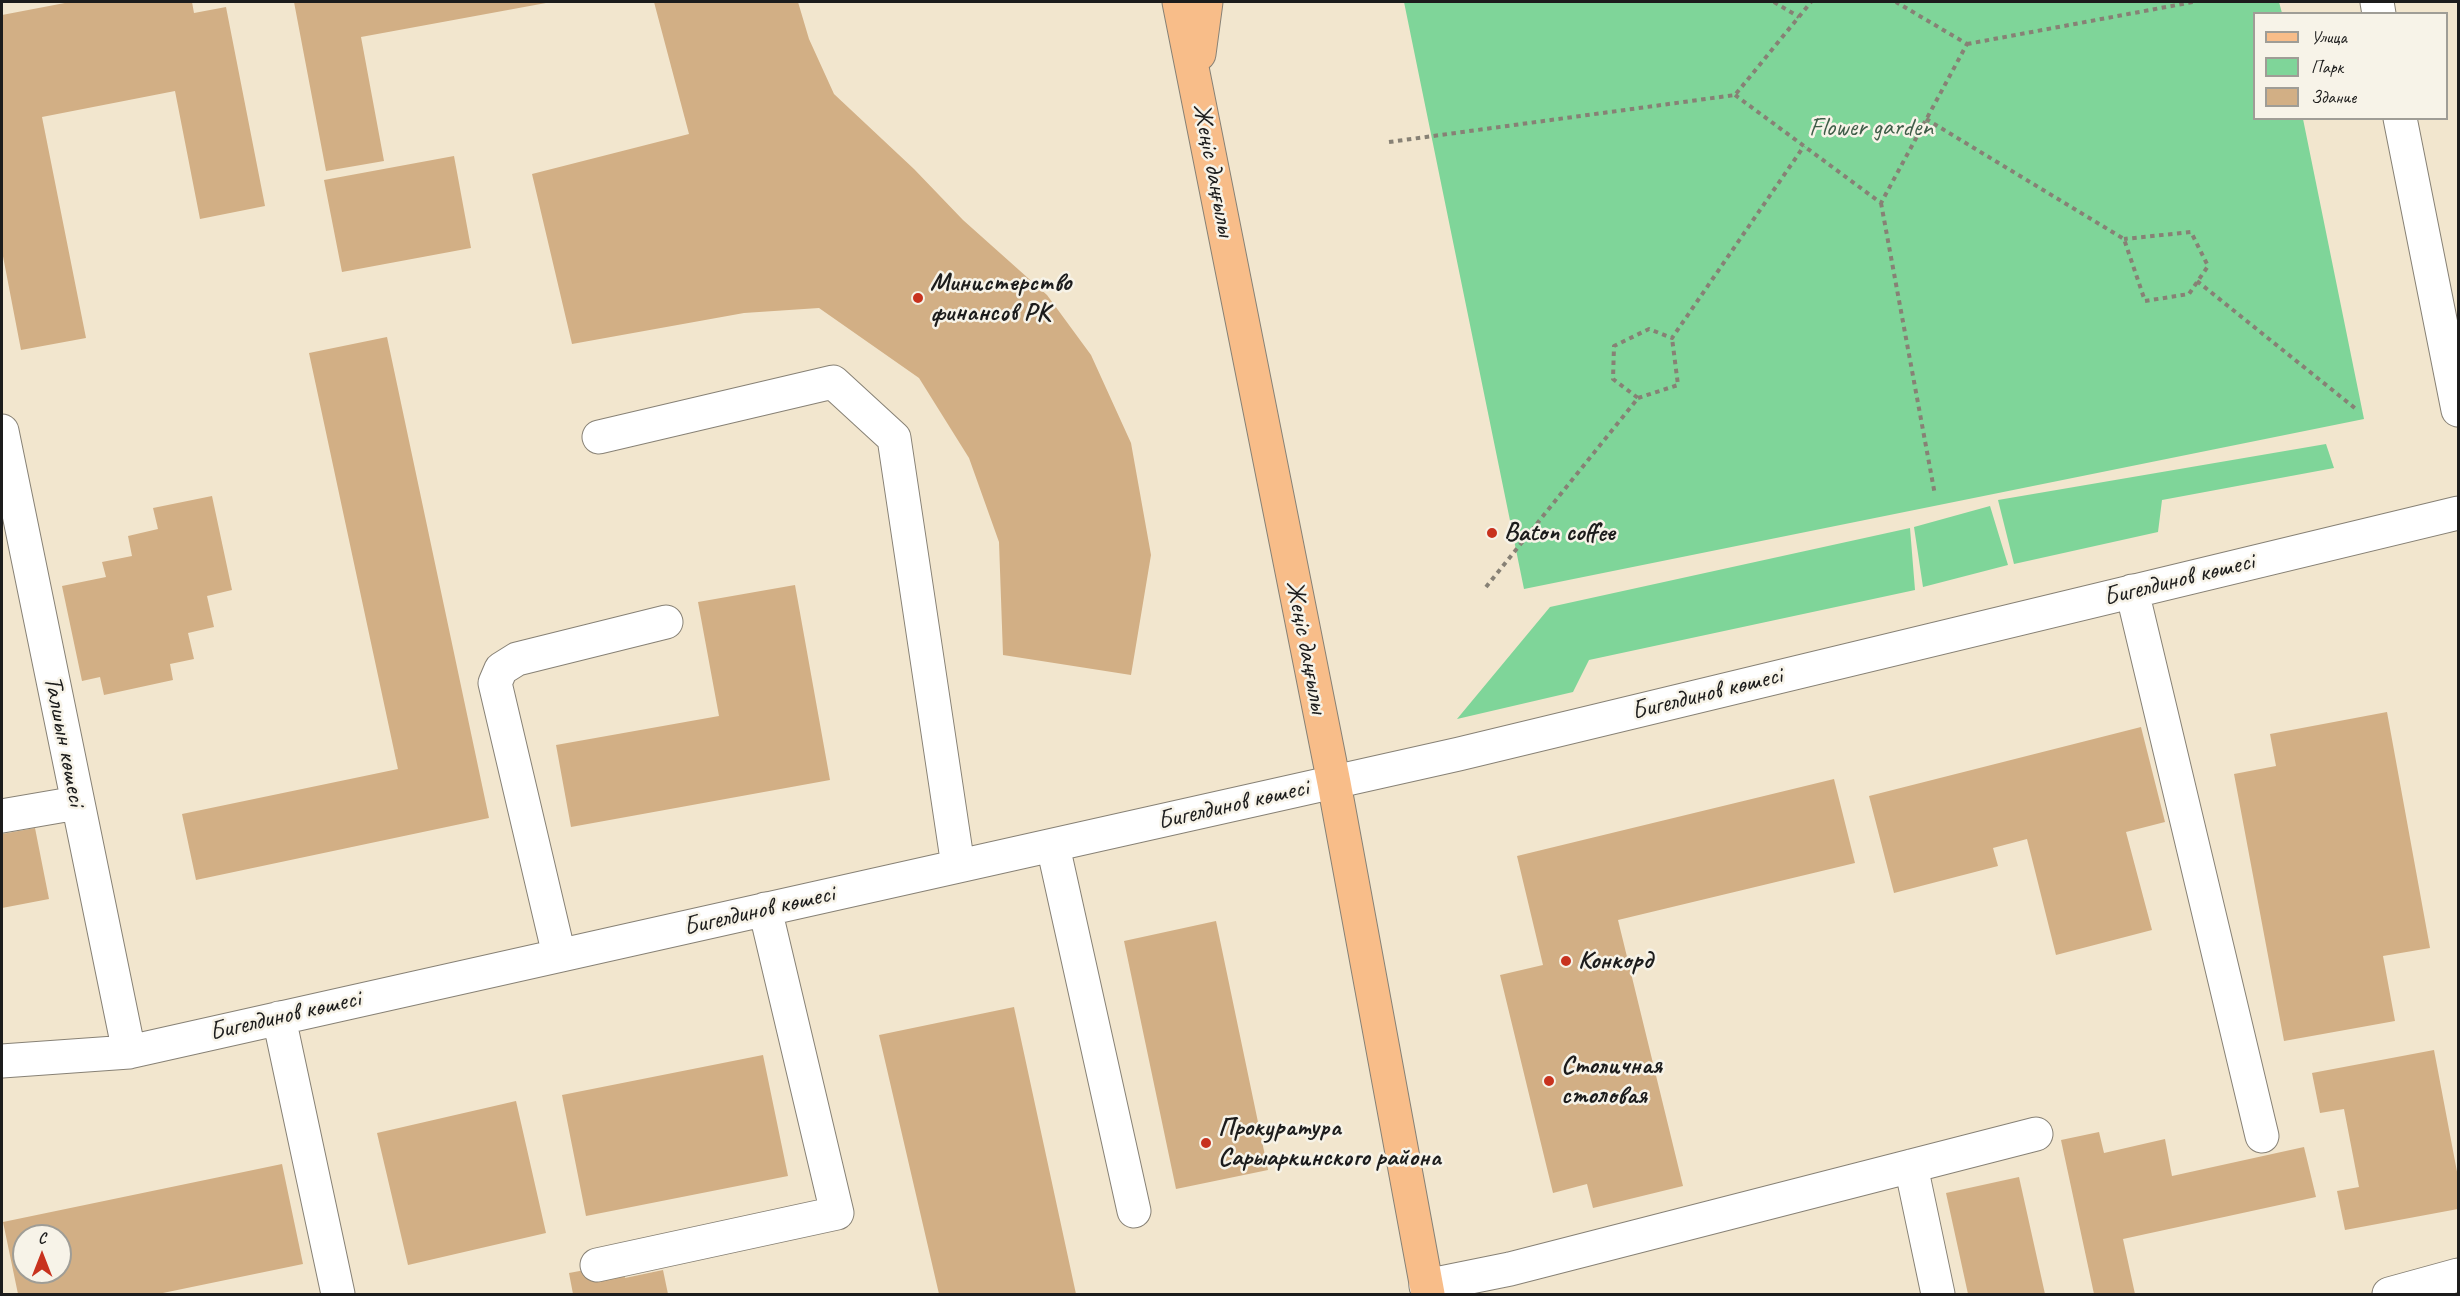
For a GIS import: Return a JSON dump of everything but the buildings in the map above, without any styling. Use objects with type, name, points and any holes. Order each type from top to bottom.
[{"type":"main road","name":"Жеңіс даңғылы","points":[[1179,2],[1334,783],[1427,1290]]},
{"type":"main road","points":[[1195,77],[1206,2]]},
{"type":"street","points":[[2400,120],[2458,410]]},
{"type":"street","points":[[599,437],[833,382],[894,438],[958,866]]},
{"type":"street","name":"Талшын көшесі","points":[[2,430],[129,1052]]},
{"type":"street","name":"Бигелдинов көшесі","points":[[2,1061],[129,1052],[1053,846],[1459,754],[2458,513]]},
{"type":"street","points":[[2132,591],[2262,1136]]},
{"type":"street","points":[[559,955],[495,683],[501,669],[517,659],[666,622]]},
{"type":"street","points":[[2,816],[77,802]]},
{"type":"street","points":[[1053,846],[1134,1211]]},
{"type":"street","points":[[597,1265],[837,1213],[765,909]]},
{"type":"street","points":[[279,1018],[338,1294]]},
{"type":"street","points":[[1427,1290],[2036,1134]]},
{"type":"street","points":[[1911,1166],[1938,1294]]},
{"type":"street","points":[[2389,1294],[2458,1275]]},
{"type":"path","points":[[1774,2],[1799,16]]},
{"type":"path","points":[[1389,142],[1735,95],[1810,2]]},
{"type":"path","points":[[1896,2],[1967,44],[2193,2]]},
{"type":"path","points":[[1935,495],[1881,203],[1967,44]]},
{"type":"path","points":[[1735,95],[1881,203]]},
{"type":"path","points":[[1926,119],[2124,239],[2191,232],[2208,266],[2189,294],[2145,301],[2124,239]]},
{"type":"path","points":[[1486,587],[1638,398],[1678,385],[1672,338],[1804,146]]},
{"type":"path","points":[[2197,281],[2356,409]]},
{"type":"path","points":[[1638,398],[1612,379],[1614,346],[1649,329],[1672,338]]},
{"type":"green space","name":"Flower garden","points":[[1404,2],[2279,2],[2282,12],[2253,12],[2253,120],[2303,120],[2364,419],[1524,589]]},
{"type":"green space","points":[[2326,444],[2334,468],[2162,500],[2158,532],[2014,564],[1998,500]]},
{"type":"green space","points":[[1990,506],[2008,565],[1923,587],[1914,527]]},
{"type":"green space","points":[[1910,528],[1915,590],[1589,660],[1573,692],[1457,719],[1550,607]]},
{"type":"place","name":"Министерство финансов РК","points":[[918,298]]},
{"type":"place","name":"Baton coffee","points":[[1492,533]]},
{"type":"place","name":"Конкорд","points":[[1566,961]]},
{"type":"place","name":"Столичная столовая","points":[[1549,1081]]},
{"type":"place","name":"Прокуратура Сарыаркинского района","points":[[1206,1143]]}]
